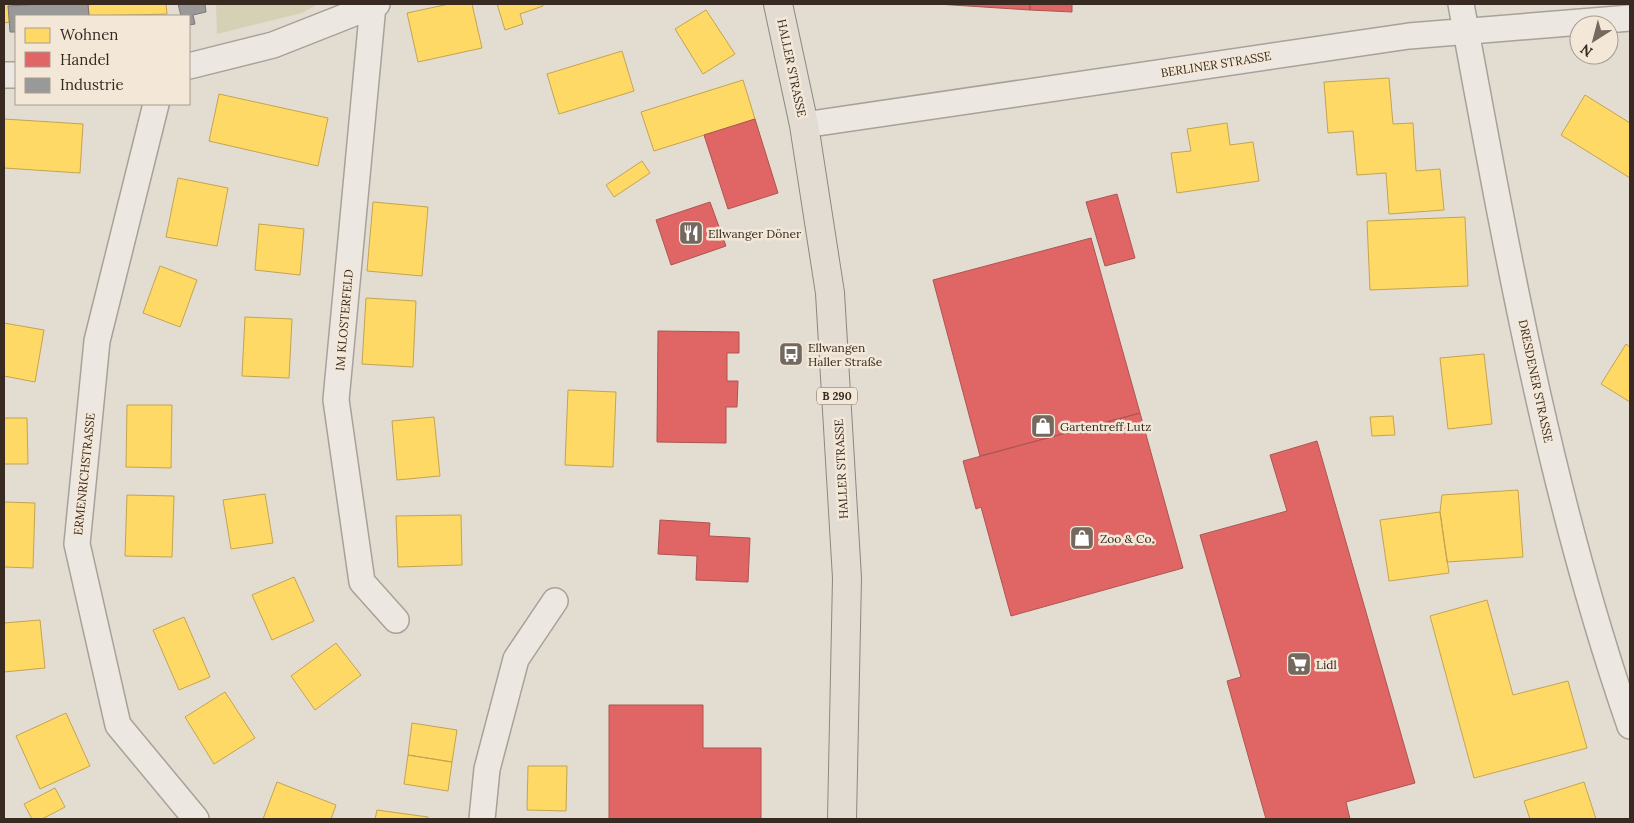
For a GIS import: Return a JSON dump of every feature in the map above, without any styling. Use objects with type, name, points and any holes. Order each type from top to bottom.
[{"type":"main road","name":"HALLER STRASSE","points":[[778,4],[804,125],[830,293],[847,578],[842,819]]},
{"type":"street","name":"DRESDENER STRASSE","points":[[1461,4],[1531,360],[1559,485],[1612,672],[1630,726]]},
{"type":"street","points":[[190,66],[273,45],[375,5]]},
{"type":"street","name":"IM KLOSTERFELD","points":[[375,5],[336,400],[362,582],[396,620]]},
{"type":"street","name":"BERLINER STRASSE","points":[[804,125],[1408,36],[1630,18]]},
{"type":"street","name":"ERMENRICHSTRASSE","points":[[156,105],[97,341],[77,544],[118,725],[196,819]]},
{"type":"street","points":[[482,819],[488,768],[516,659],[555,601]]},
{"type":"shaded area","points":[[216,4],[318,4],[302,13],[217,34]]},
{"type":"building: Wohnen","points":[[4,4],[8,4],[10,22],[4,23]]},
{"type":"building: Wohnen","points":[[88,4],[166,4],[167,14],[128,15],[89,15]]},
{"type":"building: Wohnen","points":[[449,4],[472,4],[482,48],[418,62],[407,13]]},
{"type":"building: Wohnen","points":[[497,4],[542,4],[543,6],[520,14],[523,24],[505,30]]},
{"type":"building: Wohnen","points":[[706,10],[735,54],[703,74],[675,29]]},
{"type":"building: Wohnen","points":[[622,51],[634,91],[559,114],[547,74]]},
{"type":"building: Wohnen","points":[[1389,78],[1393,124],[1413,123],[1416,171],[1440,169],[1444,210],[1389,214],[1386,173],[1357,175],[1353,131],[1328,133],[1324,82]]},
{"type":"building: Wohnen","points":[[743,80],[755,119],[654,151],[641,112]]},
{"type":"building: Wohnen","points":[[219,94],[328,118],[318,166],[209,141]]},
{"type":"building: Wohnen","points":[[1585,95],[1630,123],[1630,178],[1561,135]]},
{"type":"building: Wohnen","points":[[4,119],[83,124],[80,173],[4,168]]},
{"type":"building: Wohnen","points":[[1227,123],[1230,145],[1253,142],[1259,181],[1177,193],[1171,153],[1191,151],[1187,129]]},
{"type":"building: Wohnen","points":[[642,161],[650,173],[614,197],[606,185]]},
{"type":"building: Wohnen","points":[[178,178],[228,188],[217,246],[166,237]]},
{"type":"building: Wohnen","points":[[373,202],[428,207],[422,276],[367,271]]},
{"type":"building: Wohnen","points":[[1465,217],[1468,286],[1370,290],[1367,221]]},
{"type":"building: Wohnen","points":[[259,224],[304,229],[300,275],[255,270]]},
{"type":"building: Wohnen","points":[[160,266],[197,280],[180,327],[143,313]]},
{"type":"building: Wohnen","points":[[366,298],[416,301],[413,367],[362,364]]},
{"type":"building: Wohnen","points":[[245,317],[292,319],[289,378],[242,376]]},
{"type":"building: Wohnen","points":[[4,323],[44,330],[35,382],[4,376]]},
{"type":"building: Wohnen","points":[[1626,344],[1630,347],[1630,402],[1601,384]]},
{"type":"building: Wohnen","points":[[1484,354],[1492,424],[1448,429],[1440,358]]},
{"type":"building: Wohnen","points":[[568,390],[616,392],[613,467],[565,465]]},
{"type":"building: Wohnen","points":[[127,405],[172,405],[171,468],[126,467]]},
{"type":"building: Wohnen","points":[[1393,416],[1395,435],[1372,436],[1370,417]]},
{"type":"building: Wohnen","points":[[434,417],[440,476],[397,480],[392,421]]},
{"type":"building: Wohnen","points":[[4,418],[27,418],[28,464],[4,464]]},
{"type":"building: Wohnen","points":[[1518,490],[1523,557],[1447,562],[1440,512],[1442,495]]},
{"type":"building: Wohnen","points":[[265,494],[273,543],[231,549],[223,500]]},
{"type":"building: Wohnen","points":[[127,495],[174,496],[172,557],[125,556]]},
{"type":"building: Wohnen","points":[[4,502],[35,503],[33,568],[4,567]]},
{"type":"building: Wohnen","points":[[1440,512],[1449,573],[1389,581],[1380,520]]},
{"type":"building: Wohnen","points":[[461,515],[462,565],[398,567],[396,516]]},
{"type":"building: Wohnen","points":[[294,577],[314,621],[272,640],[252,595]]},
{"type":"building: Wohnen","points":[[1487,600],[1513,695],[1568,681],[1587,748],[1474,778],[1430,616]]},
{"type":"building: Wohnen","points":[[184,617],[210,677],[179,690],[153,630]]},
{"type":"building: Wohnen","points":[[40,620],[45,668],[4,672],[4,623]]},
{"type":"building: Wohnen","points":[[336,643],[361,675],[315,710],[291,676]]},
{"type":"building: Wohnen","points":[[225,692],[255,738],[214,764],[185,717]]},
{"type":"building: Wohnen","points":[[66,713],[90,766],[40,789],[16,736]]},
{"type":"building: Wohnen","points":[[412,723],[457,730],[452,762],[408,755]]},
{"type":"building: Wohnen","points":[[408,755],[452,762],[448,791],[404,784]]},
{"type":"building: Wohnen","points":[[528,766],[567,766],[566,811],[527,810]]},
{"type":"building: Wohnen","points":[[277,782],[336,805],[331,819],[263,819]]},
{"type":"building: Wohnen","points":[[1584,782],[1596,819],[1530,819],[1524,801]]},
{"type":"building: Wohnen","points":[[55,788],[65,807],[42,819],[32,819],[24,804]]},
{"type":"building: Wohnen","points":[[377,810],[428,817],[427,819],[375,819]]},
{"type":"building: Handel","points":[[937,4],[1030,4],[1030,10]]},
{"type":"building: Handel","points":[[1030,4],[1072,4],[1072,12],[1030,10]]},
{"type":"building: Handel","points":[[755,119],[778,193],[728,209],[704,135]]},
{"type":"building: Handel","points":[[1117,194],[1135,258],[1105,266],[1086,202]]},
{"type":"building: Handel","name":"Ellwanger Döner","points":[[710,202],[726,246],[671,265],[656,220]]},
{"type":"building: Handel","points":[[1091,238],[1140,413],[980,456],[933,280]]},
{"type":"building: Handel","points":[[658,331],[739,332],[739,353],[727,353],[727,381],[738,381],[737,407],[726,407],[726,443],[657,442]]},
{"type":"building: Handel","name":"Zoo & Co.","points":[[1140,413],[1183,568],[1011,616],[981,507],[976,509],[963,461]]},
{"type":"building: Handel","points":[[1317,441],[1415,783],[1346,802],[1350,819],[1266,819],[1227,681],[1241,677],[1200,535],[1287,511],[1270,455]]},
{"type":"building: Handel","points":[[660,520],[710,523],[709,536],[750,538],[748,582],[696,580],[697,556],[658,554]]},
{"type":"building: Handel","points":[[609,705],[703,705],[703,748],[761,748],[761,819],[609,819]]},
{"type":"building: Industrie","points":[[88,4],[89,15],[15,15],[15,32],[10,32],[8,6]]},
{"type":"building: Industrie","points":[[178,4],[205,4],[206,12],[193,15],[195,24],[190,25],[190,15],[181,15]]},
{"type":"place","name":"Ellwanger Döner","points":[[691,233]]},
{"type":"place","name":"Ellwangen Haller Straße","points":[[791,354]]},
{"type":"place","name":"Gartentreff Lutz","points":[[1043,426]]},
{"type":"place","name":"Zoo & Co.","points":[[1082,538]]},
{"type":"place","name":"Lidl","points":[[1299,664]]}]
